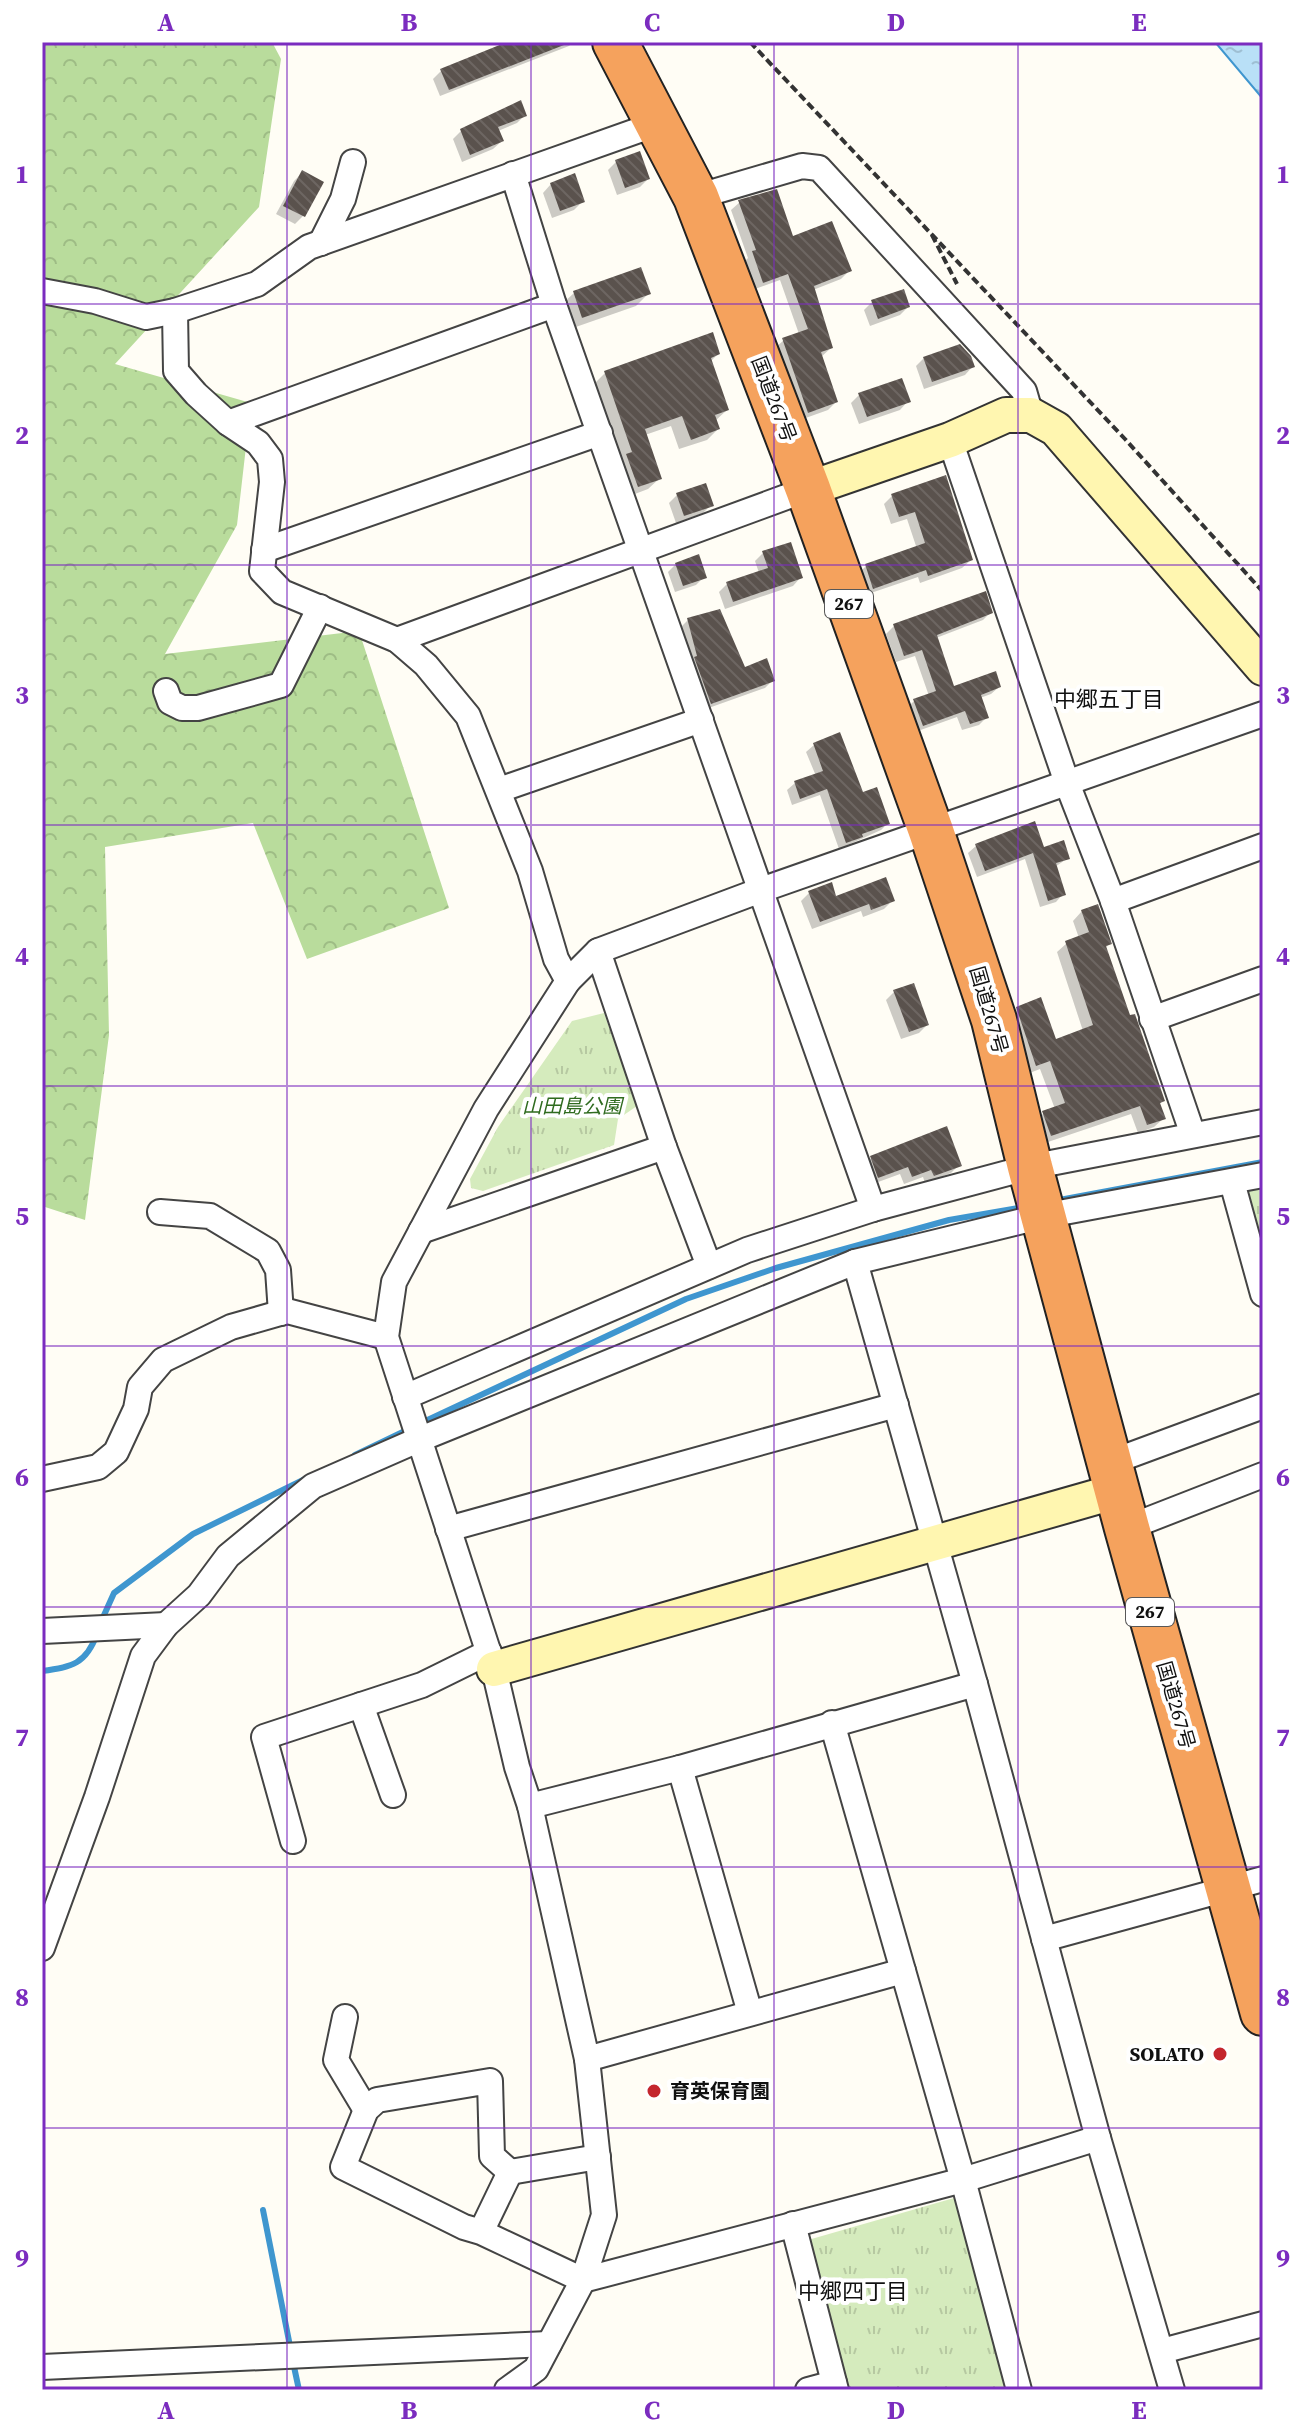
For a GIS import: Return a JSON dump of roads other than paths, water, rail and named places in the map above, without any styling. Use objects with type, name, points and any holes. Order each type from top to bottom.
[{"type":"highway","name":"国道267号","points":[[615,42],[696,197],[808,489],[931,831],[994,1020],[1118,1494],[1246,1884],[1263,2013]]},
{"type":"street","points":[[42,291],[95,301],[146,317],[175,311],[257,284],[309,247],[659,123]]},
{"type":"street","points":[[321,243],[343,199],[353,162]]},
{"type":"street","points":[[696,197],[802,166],[819,168],[1024,391],[1031,415]]},
{"type":"street","points":[[513,174],[554,305],[873,1209]]},
{"type":"street","points":[[228,423],[554,305]]},
{"type":"street","points":[[175,311],[176,371],[228,423],[258,443],[270,459],[272,482],[262,571],[282,592],[397,640],[426,665],[468,716],[530,871],[556,959],[568,981]]},
{"type":"street","points":[[397,640],[950,440],[1006,415],[1031,415],[1056,429],[1263,668]]},
{"type":"street","points":[[264,550],[600,433]]},
{"type":"street","points":[[950,440],[1067,783],[1113,901],[1193,1135]]},
{"type":"street","points":[[166,691],[170,702],[182,708],[198,708],[281,685],[320,607]]},
{"type":"street","points":[[507,2390],[539,2380],[549,2344],[583,2280],[604,2215],[587,2059],[530,1806],[517,1767],[492,1660],[386,1337],[394,1282],[486,1109],[568,981],[598,951],[761,890],[1263,714]]},
{"type":"street","points":[[499,790],[701,720]]},
{"type":"street","points":[[1113,901],[1263,846]]},
{"type":"street","points":[[598,951],[664,1147],[709,1266]]},
{"type":"street","points":[[1152,1019],[1263,979]]},
{"type":"street","points":[[42,1948],[97,1797],[143,1656],[166,1625],[199,1595],[228,1556],[313,1486],[418,1439],[855,1262],[1193,1135],[1263,1122]]},
{"type":"street","points":[[421,1231],[664,1147]]},
{"type":"street","points":[[408,1405],[709,1266],[747,1250],[873,1209],[1038,1194],[1232,1182],[1263,1175]]},
{"type":"street","points":[[1232,1182],[1263,1294]]},
{"type":"street","points":[[160,1212],[210,1216],[268,1251],[278,1270],[281,1313]]},
{"type":"street","points":[[855,1262],[975,1684],[1098,2138],[1172,2390]]},
{"type":"street","points":[[42,1479],[98,1467],[116,1452],[136,1409],[140,1387],[163,1360],[231,1327],[287,1311],[386,1337]]},
{"type":"street","points":[[448,1529],[896,1405]]},
{"type":"street","points":[[1118,1494],[1263,1406]]},
{"type":"street","points":[[293,1841],[264,1737],[492,1660],[1118,1494],[1263,1475]]},
{"type":"street","points":[[42,1631],[166,1625]]},
{"type":"street","points":[[530,1806],[680,1768],[975,1684]]},
{"type":"street","points":[[361,1705],[393,1795]]},
{"type":"street","points":[[832,1723],[963,2180],[1019,2390]]},
{"type":"street","points":[[680,1768],[750,2013]]},
{"type":"street","points":[[1044,1939],[1246,1884]]},
{"type":"street","points":[[587,2059],[903,1971]]},
{"type":"street","points":[[345,2017],[336,2060],[366,2110]]},
{"type":"street","points":[[510,2172],[492,2156],[490,2081],[377,2100],[366,2110],[343,2167],[464,2227],[583,2280],[963,2180],[1098,2138]]},
{"type":"street","points":[[510,2172],[598,2157]]},
{"type":"street","points":[[481,2232],[510,2172]]},
{"type":"street","points":[[793,2224],[835,2386],[808,2390]]},
{"type":"street","points":[[1162,2351],[1263,2324]]},
{"type":"street","points":[[42,2367],[549,2344]]},
{"type":"water","points":[[1215,42],[1263,42],[1263,99]]},
{"type":"waterway","points":[[1054,1201],[1263,1162]]},
{"type":"waterway","points":[[419,1424],[686,1299],[776,1268],[949,1220],[1024,1207]]},
{"type":"waterway","points":[[355,1455],[409,1429]]},
{"type":"waterway","points":[[100,1624],[114,1593],[193,1534],[305,1479]]},
{"type":"waterway","points":[[42,1671],[62,1668],[83,1658],[97,1634]]},
{"type":"waterway","points":[[263,2210],[291,2351]]},
{"type":"waterway","points":[[293,2362],[299,2390]]},
{"type":"place","name":"SOLATO","points":[[1220,2054]]},
{"type":"place","name":"育英保育園","points":[[654,2091]]},
{"type":"district","name":"中郷五丁目","points":[[1109,699]]},
{"type":"district","name":"中郷四丁目","points":[[853,2291]]},
{"type":"park label","name":"山田島公園","points":[[572,1106]]}]
